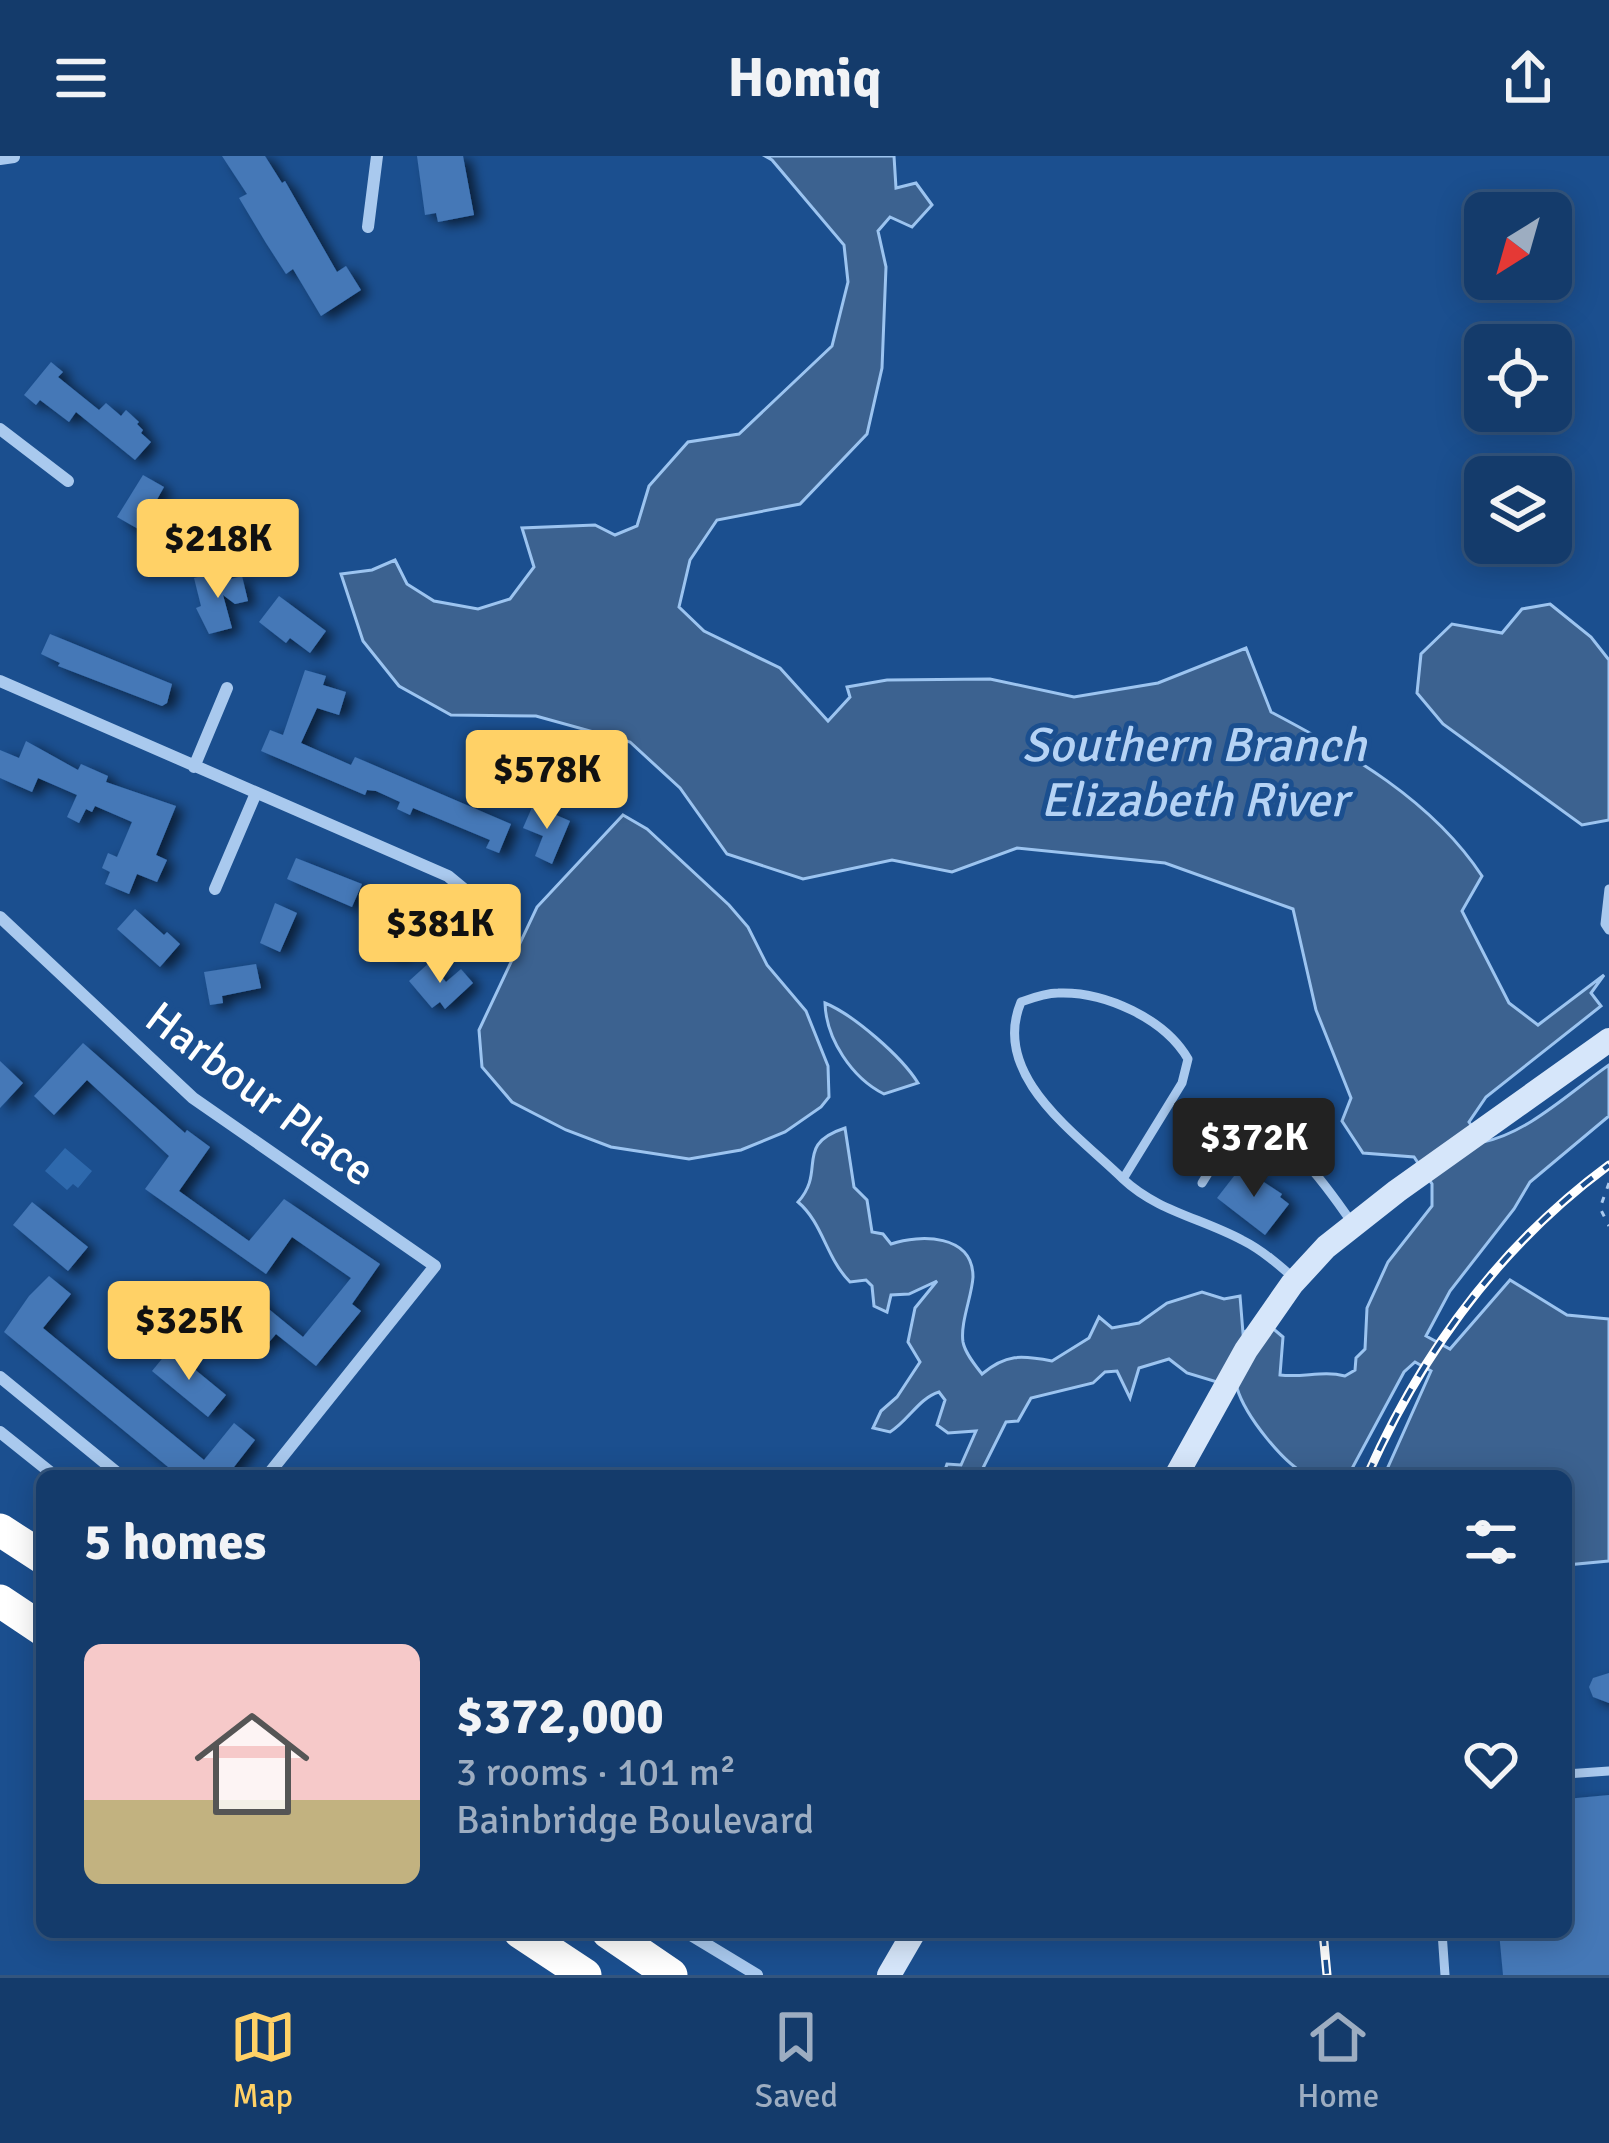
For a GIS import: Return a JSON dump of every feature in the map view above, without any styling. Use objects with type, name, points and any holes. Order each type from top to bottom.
[{"type":"highway","points":[[0,1529],[36,1553]]},
{"type":"highway","points":[[0,1601],[36,1625]]},
{"type":"highway","points":[[508,1938],[562,1975]]},
{"type":"highway","points":[[529,1938],[585,1975]]},
{"type":"highway","points":[[617,1938],[668,1974]]},
{"type":"main road","points":[[1183,1470],[1216,1401],[1296,1280],[1353,1224],[1609,1040]]},
{"type":"main road","points":[[889,1975],[911,1938]]},
{"type":"street","points":[[368,227],[377,156]]},
{"type":"street","points":[[0,160],[14,157]]},
{"type":"street","points":[[0,428],[68,481]]},
{"type":"street","points":[[0,681],[448,876],[482,912]]},
{"type":"street","points":[[194,766],[227,688]]},
{"type":"street","points":[[215,889],[256,793]]},
{"type":"street","name":"Harbour Place","points":[[0,917],[193,1098],[435,1266],[272,1470]]},
{"type":"street","points":[[0,1377],[115,1470]]},
{"type":"street","points":[[0,1432],[48,1470]]},
{"type":"street","points":[[696,1938],[757,1975]]},
{"type":"lane","points":[[1609,889],[1605,924],[1609,930]]},
{"type":"lane","points":[[1123,1179],[1182,1083],[1189,1059],[1176,1038],[1138,1014],[1092,997],[1060,992],[1021,1002],[1015,1016],[1014,1053],[1038,1097],[1123,1179],[1152,1203],[1242,1240],[1296,1280]]},
{"type":"lane","points":[[1202,1183],[1229,1144],[1242,1133],[1260,1131],[1293,1150],[1312,1168],[1353,1224]]},
{"type":"lane","points":[[1572,1774],[1609,1771]]},
{"type":"lane","points":[[1442,1938],[1445,1975]]},
{"type":"path","points":[[1609,1183],[1600,1208],[1609,1226]]},
{"type":"shaded area","points":[[65,1148],[92,1171],[78,1188],[73,1184],[67,1190],[45,1171]]},
{"type":"water","name":"Southern Branch Elizabeth River","points":[[765,156],[894,156],[896,188],[916,183],[932,205],[912,227],[890,217],[878,231],[886,267],[882,368],[867,434],[800,504],[717,520],[690,560],[679,607],[704,631],[780,668],[828,721],[850,697],[847,687],[887,680],[990,679],[1074,697],[1158,683],[1246,648],[1271,712],[1387,781],[1462,849],[1482,876],[1462,911],[1509,1003],[1538,1025],[1604,975],[1591,993],[1601,1006],[1486,1097],[1469,1122],[1483,1142],[1500,1137],[1532,1121],[1609,1065],[1609,1116],[1530,1182],[1450,1291],[1426,1336],[1450,1349],[1510,1280],[1567,1315],[1609,1319],[1609,1561],[1572,1564],[1572,1470],[1387,1470],[1431,1371],[1415,1362],[1404,1372],[1351,1470],[1299,1470],[1266,1438],[1237,1388],[1187,1373],[1169,1359],[1139,1368],[1130,1398],[1117,1371],[1105,1372],[1093,1383],[1031,1398],[1018,1421],[1006,1422],[985,1470],[945,1470],[947,1464],[961,1465],[976,1431],[948,1433],[937,1425],[945,1400],[939,1392],[890,1432],[873,1428],[920,1362],[908,1342],[915,1308],[937,1281],[909,1294],[891,1295],[887,1312],[874,1306],[872,1286],[866,1280],[850,1282],[798,1202],[820,1142],[845,1128],[854,1187],[867,1200],[872,1232],[883,1234],[891,1244],[943,1241],[964,1252],[971,1263],[963,1342],[982,1374],[1014,1358],[1052,1361],[1089,1338],[1099,1317],[1112,1328],[1139,1323],[1167,1303],[1202,1292],[1224,1299],[1240,1296],[1243,1333],[1263,1320],[1283,1337],[1280,1375],[1345,1376],[1355,1370],[1356,1358],[1365,1349],[1367,1308],[1388,1262],[1432,1206],[1432,1184],[1414,1157],[1363,1153],[1342,1121],[1351,1098],[1316,1010],[1293,909],[1165,863],[1017,848],[952,872],[892,860],[803,879],[727,854],[680,788],[630,742],[536,716],[451,715],[399,686],[363,641],[341,574],[372,570],[395,560],[407,584],[434,601],[478,609],[510,599],[534,567],[522,528],[595,525],[615,535],[637,526],[649,486],[688,442],[739,434],[832,346],[848,282],[844,245]]},
{"type":"water","points":[[1550,604],[1591,637],[1609,660],[1609,820],[1582,825],[1443,724],[1417,693],[1421,654],[1452,624],[1502,633],[1522,609]]},
{"type":"water","points":[[623,815],[647,829],[729,905],[748,927],[767,965],[806,1011],[828,1066],[829,1097],[785,1132],[741,1150],[689,1159],[611,1147],[512,1102],[482,1067],[479,1030],[537,907]]},
{"type":"water","points":[[825,1003],[876,1038],[918,1083],[884,1094],[861,1078],[836,1043]]},
{"type":"building","points":[[222,156],[265,156],[285,181],[337,272],[346,266],[361,290],[321,316],[293,269],[286,274],[266,243],[239,198],[247,194]]},
{"type":"building","points":[[417,156],[463,156],[474,215],[438,222],[436,213],[425,215]]},
{"type":"building","points":[[51,362],[63,372],[58,377],[99,410],[106,403],[121,416],[126,410],[139,422],[141,433],[151,442],[135,460],[76,412],[69,422],[40,400],[36,405],[24,395]]},
{"type":"building","points":[[143,475],[164,487],[140,530],[117,517]]},
{"type":"building","points":[[209,574],[216,583],[242,576],[248,601],[235,604],[223,595],[232,628],[209,634],[196,608],[201,606],[194,578]]},
{"type":"building","points":[[279,596],[326,631],[310,653],[290,638],[286,643],[259,622]]},
{"type":"building","points":[[50,634],[172,684],[167,703],[162,706],[58,666],[60,663],[41,654]]},
{"type":"building","points":[[305,670],[326,676],[323,685],[346,692],[339,715],[317,708],[301,743],[351,765],[355,757],[511,824],[499,853],[486,848],[490,840],[413,808],[410,815],[397,809],[400,802],[376,791],[367,790],[365,795],[261,751],[270,730],[283,735]]},
{"type":"building","points":[[26,741],[78,770],[81,764],[108,776],[106,782],[176,806],[156,855],[167,860],[157,882],[137,874],[129,894],[105,884],[110,872],[102,868],[108,853],[117,857],[132,822],[95,806],[92,812],[86,809],[79,823],[67,817],[77,795],[38,778],[32,792],[0,778],[0,750],[19,758]]},
{"type":"building","points":[[533,805],[570,821],[552,864],[535,856],[543,836],[523,828]]},
{"type":"building","points":[[296,858],[362,884],[352,907],[287,879]]},
{"type":"building","points":[[385,893],[402,904],[396,915],[404,920],[400,926],[414,934],[399,958],[373,941],[382,920],[371,915]]},
{"type":"building","points":[[275,903],[297,913],[280,952],[260,943]]},
{"type":"building","points":[[135,909],[180,944],[160,967],[117,929]]},
{"type":"building","points":[[430,962],[446,982],[461,969],[473,983],[445,1009],[440,1002],[432,1008],[409,981]]},
{"type":"building","points":[[256,964],[261,988],[222,996],[223,1003],[210,1005],[204,972]]},
{"type":"building","points":[[83,1043],[185,1133],[210,1147],[179,1191],[249,1241],[284,1199],[380,1264],[352,1304],[361,1311],[316,1366],[276,1334],[265,1347],[223,1313],[243,1288],[303,1337],[351,1278],[292,1237],[266,1274],[145,1189],[169,1156],[87,1080],[54,1115],[34,1096]]},
{"type":"building","points":[[0,1061],[23,1083],[0,1108]]},
{"type":"building","points":[[1241,1167],[1282,1194],[1289,1204],[1265,1235],[1217,1198]]},
{"type":"building","points":[[32,1202],[88,1247],[68,1271],[13,1225]]},
{"type":"building","points":[[49,1276],[71,1294],[43,1328],[204,1460],[234,1423],[255,1440],[232,1470],[172,1470],[4,1332]]},
{"type":"building","points":[[188,1281],[211,1300],[177,1342],[154,1324]]},
{"type":"building","points":[[170,1349],[226,1395],[208,1417],[152,1371]]},
{"type":"building","points":[[1609,1673],[1609,1703],[1593,1697],[1589,1687],[1593,1678]]},
{"type":"building","points":[[1609,1795],[1609,1975],[1503,1975],[1500,1938],[1572,1938],[1572,1798]]},
{"type":"railway","points":[[1370,1470],[1413,1386],[1467,1304],[1533,1230],[1609,1165]]},
{"type":"railway","points":[[1324,1938],[1327,1975]]}]
